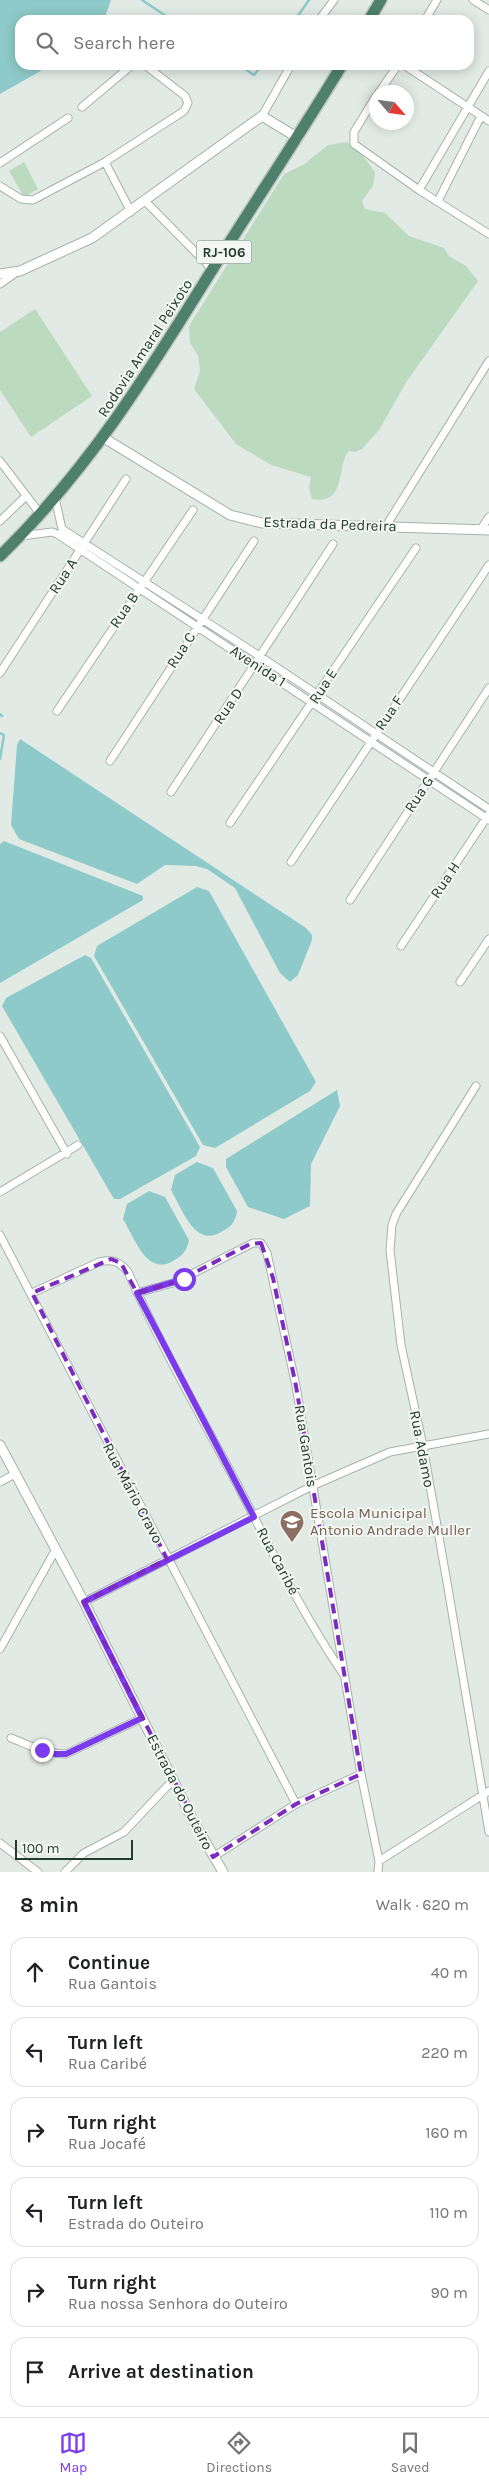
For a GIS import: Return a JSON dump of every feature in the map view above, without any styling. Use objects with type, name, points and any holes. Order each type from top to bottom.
[{"type":"highway","points":[[372,15],[381,0]]},
{"type":"highway","name":"Rodovia Amaral Peixoto","points":[[0,556],[55,498],[104,438],[141,385],[339,70]]},
{"type":"street","points":[[323,15],[334,0]]},
{"type":"street","points":[[428,15],[436,0]]},
{"type":"street","points":[[473,0],[489,10]]},
{"type":"street","points":[[82,108],[126,70]]},
{"type":"street","points":[[0,186],[21,199],[33,200],[105,162],[187,108],[188,103],[185,96],[151,70]]},
{"type":"street","points":[[0,284],[20,271],[92,238],[131,212],[262,116],[288,70]]},
{"type":"street","points":[[384,85],[394,70]]},
{"type":"street","points":[[412,70],[489,121]]},
{"type":"street","points":[[419,190],[489,71]]},
{"type":"street","points":[[369,107],[354,132],[353,141],[357,148],[489,234]]},
{"type":"street","points":[[262,116],[298,138]]},
{"type":"street","points":[[438,201],[482,116]]},
{"type":"street","points":[[0,163],[68,118]]},
{"type":"street","points":[[105,162],[131,212]]},
{"type":"street","points":[[146,201],[213,270]]},
{"type":"street","points":[[0,274],[20,271]]},
{"type":"street","points":[[386,526],[489,361]]},
{"type":"street","name":"Estrada da Pedreira","points":[[104,438],[230,515],[247,521],[485,530]]},
{"type":"street","points":[[0,461],[40,515]]},
{"type":"street","name":"Rua A","points":[[0,674],[126,479]]},
{"type":"street","points":[[0,521],[26,497]]},
{"type":"street","name":"Avenida 1","points":[[55,498],[60,526],[83,547]]},
{"type":"street","name":"Rua B","points":[[57,711],[193,510]]},
{"type":"street","points":[[485,530],[489,517]]},
{"type":"street","name":"Avenida 1","points":[[20,536],[52,532],[83,547],[141,585],[261,657],[317,694],[429,779],[488,817]]},
{"type":"street","name":"Rua C","points":[[110,761],[254,541]]},
{"type":"street","name":"Rua D","points":[[171,792],[261,657],[333,544]]},
{"type":"street","name":"Rua E","points":[[230,823],[416,548]]},
{"type":"street","name":"Rua F","points":[[291,862],[489,564]]},
{"type":"street","name":"Avenida 1","points":[[141,585],[196,627],[313,702],[433,772],[489,809]]},
{"type":"street","name":"Rua G","points":[[350,900],[489,688]]},
{"type":"street","name":"Rua H","points":[[401,946],[488,817]]},
{"type":"street","points":[[460,982],[489,939]]},
{"type":"street","points":[[0,1036],[67,1154]]},
{"type":"street","name":"Rua Adamo","points":[[476,1086],[396,1214],[390,1237],[400,1345],[423,1446],[486,1793],[489,1832]]},
{"type":"street","points":[[0,1192],[67,1154],[78,1145]]},
{"type":"street","name":"Rua Mário Cravo","points":[[0,1235],[32,1293],[167,1559],[296,1804]]},
{"type":"street","name":"Rua Gantois","points":[[137,1293],[176,1282],[250,1244],[262,1243],[267,1253],[288,1344],[377,1869]]},
{"type":"street","name":"Rua Caribé","points":[[32,1293],[99,1262],[111,1259],[122,1264],[128,1272],[137,1293],[254,1517],[314,1628],[345,1677]]},
{"type":"street","points":[[84,1602],[312,1486],[390,1452],[489,1434]]},
{"type":"street","name":"Estrada do Outeiro","points":[[0,1445],[84,1602],[213,1857],[223,1872]]},
{"type":"street","points":[[0,1482],[15,1474]]},
{"type":"street","points":[[0,1649],[56,1549]]},
{"type":"street","points":[[12,1738],[55,1754],[66,1754],[142,1718]]},
{"type":"street","points":[[213,1857],[296,1804],[361,1774]]},
{"type":"street","points":[[65,1872],[84,1853],[124,1832],[173,1780]]},
{"type":"street","points":[[377,1869],[486,1793]]},
{"type":"street","points":[[0,1843],[38,1872]]},
{"type":"highlighted area","points":[[261,1243],[273,1278],[296,1386],[361,1774],[296,1804],[213,1857],[84,1602],[167,1559],[32,1293],[111,1259],[121,1263],[137,1293],[176,1282],[250,1244]]},
{"type":"green space","points":[[347,142],[363,156],[375,172],[373,186],[362,201],[365,209],[385,213],[409,236],[444,248],[449,256],[466,266],[478,281],[407,381],[379,430],[362,449],[355,452],[349,451],[345,457],[336,490],[331,496],[323,499],[312,499],[309,488],[311,477],[271,465],[236,444],[194,389],[200,371],[198,356],[190,343],[189,326],[284,174],[303,165],[328,145]]},
{"type":"green space","points":[[24,162],[38,189],[24,197],[9,171]]},
{"type":"green space","points":[[35,309],[92,396],[31,437],[0,390],[0,332]]},
{"type":"water","points":[[0,0],[111,0],[106,15],[15,15],[15,70],[42,70],[0,94]]},
{"type":"water","points":[[20,739],[306,928],[312,935],[312,940],[298,975],[290,982],[280,973],[235,888],[207,869],[196,866],[165,865],[137,884],[19,839],[11,825],[17,745]]},
{"type":"water","points":[[4,841],[143,896],[143,900],[0,983],[0,844]]},
{"type":"water","points":[[197,887],[209,891],[316,1082],[310,1091],[215,1148],[203,1145],[94,956],[97,946]]},
{"type":"water","points":[[85,955],[91,958],[200,1147],[196,1156],[120,1199],[114,1199],[2,1006],[6,998]]},
{"type":"water","points":[[337,1090],[340,1106],[311,1164],[310,1206],[284,1219],[248,1207],[226,1167],[226,1159]]},
{"type":"water","points":[[197,1162],[213,1168],[237,1211],[234,1222],[230,1226],[212,1236],[204,1235],[190,1224],[171,1190],[175,1175]]},
{"type":"water","points":[[149,1191],[165,1197],[189,1240],[187,1247],[181,1255],[164,1265],[156,1264],[142,1253],[123,1219],[127,1204]]},
{"type":"waterway","points":[[142,0],[164,15]]},
{"type":"waterway","points":[[298,15],[309,0]]},
{"type":"waterway","points":[[246,70],[254,75],[258,70]]},
{"type":"waterway","points":[[0,733],[4,735],[0,759]]},
{"type":"place","name":"Escola Municipal Antonio Andrade Muller","points":[[292,1543]]},
{"type":"route","points":[[42,1750],[55,1754],[66,1754],[142,1718],[84,1602],[254,1517],[137,1293],[184,1279]]}]
